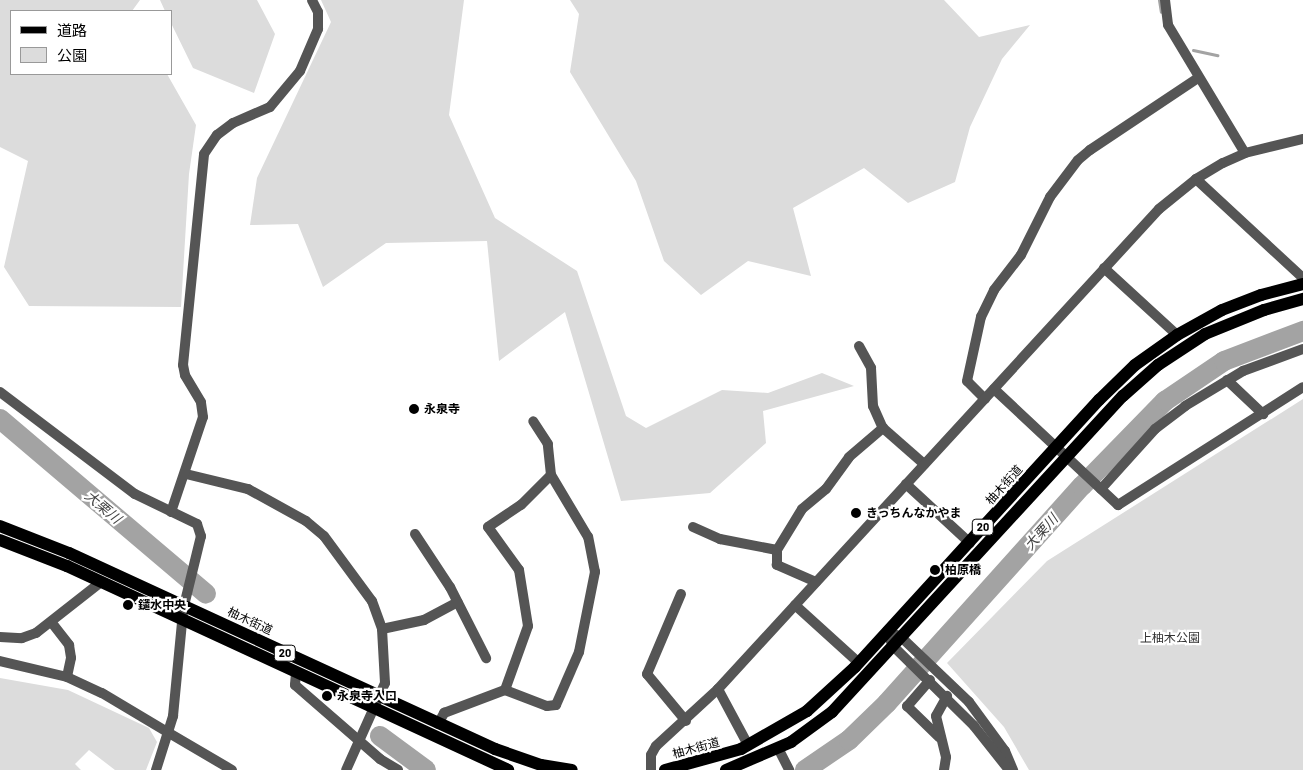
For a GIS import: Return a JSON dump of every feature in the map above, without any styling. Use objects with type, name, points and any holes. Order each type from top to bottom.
[{"type":"main road","name":"柚木街道","points":[[665,770],[716,758],[748,746],[807,711],[859,663],[1126,373],[1177,335],[1244,301],[1303,284]]},
{"type":"main road","name":"20","points":[[726,770],[778,748],[803,734],[832,712],[1134,385],[1186,345],[1226,325],[1303,299]]},
{"type":"main road","name":"柚木街道","points":[[0,526],[46,543],[184,606],[375,708],[438,724],[518,758],[572,770]]},
{"type":"main road","name":"柚木街道","points":[[0,540],[101,582],[508,770]]},
{"type":"street","points":[[171,512],[186,474],[190,449],[203,417],[201,402],[185,376],[183,365],[204,154],[217,135],[233,123],[270,107],[300,71],[318,29],[318,12],[312,0]]},
{"type":"street","points":[[1165,0],[1168,25],[1198,78],[1245,153]]},
{"type":"street","points":[[985,399],[967,381],[981,317],[994,290],[1021,255],[1050,197],[1078,160],[1090,150],[1198,78]]},
{"type":"street","points":[[651,770],[651,755],[656,746],[686,721],[718,689],[1159,209],[1196,179],[1245,153],[1303,139]]},
{"type":"street","points":[[1196,179],[1303,278]]},
{"type":"street","points":[[1104,268],[1177,335]]},
{"type":"street","points":[[859,346],[871,368],[873,406],[883,428],[924,464]]},
{"type":"street","points":[[1099,487],[1156,429],[1227,380],[1268,360],[1303,349]]},
{"type":"street","points":[[1227,380],[1263,414]]},
{"type":"street","points":[[994,389],[1118,505],[1303,387]]},
{"type":"street","points":[[0,392],[109,477],[135,494],[192,520],[200,527],[201,536],[184,606],[169,733],[156,770]]},
{"type":"street","points":[[438,724],[444,713],[505,690],[546,706],[556,705],[579,652],[595,572],[588,536],[551,475],[548,444],[533,421]]},
{"type":"street","points":[[816,582],[777,565],[777,550],[802,510],[826,489],[849,457],[883,428]]},
{"type":"street","points":[[186,474],[248,489],[316,528],[364,589],[382,629],[385,683],[346,770]]},
{"type":"street","points":[[505,690],[528,626],[518,570],[488,527],[521,505],[551,475]]},
{"type":"street","points":[[906,484],[970,542]]},
{"type":"street","points":[[693,527],[720,539],[777,550]]},
{"type":"street","points":[[415,534],[458,602],[486,658]]},
{"type":"street","points":[[0,637],[22,638],[52,623],[101,582]]},
{"type":"street","points":[[681,594],[647,674],[686,721]]},
{"type":"street","points":[[382,629],[424,620],[458,602]]},
{"type":"street","points":[[795,605],[859,663]]},
{"type":"street","points":[[52,623],[69,646],[67,677]]},
{"type":"street","points":[[887,632],[897,642],[909,660],[947,696],[1009,770]]},
{"type":"street","points":[[897,642],[917,651],[980,714],[1005,751],[1013,770]]},
{"type":"street","points":[[0,662],[67,677],[102,693],[232,770]]},
{"type":"street","points":[[296,673],[295,685],[361,739],[380,759],[398,770]]},
{"type":"street","points":[[928,678],[907,706],[939,737]]},
{"type":"street","points":[[718,689],[748,746]]},
{"type":"street","points":[[944,770],[946,757],[939,737],[936,716],[947,696]]},
{"type":"street","points":[[778,748],[788,768]]},
{"type":"green space","points":[[0,0],[140,0],[133,10],[10,10],[10,75],[168,75],[196,125],[189,174],[181,307],[29,306],[4,267],[28,161],[0,147]]},
{"type":"green space","points":[[160,0],[257,0],[275,34],[254,93],[193,68],[172,25],[172,10],[165,10]]},
{"type":"green space","points":[[321,0],[464,0],[449,115],[495,218],[577,271],[626,416],[646,428],[722,390],[768,393],[822,373],[854,386],[763,411],[766,443],[710,493],[621,501],[565,312],[499,361],[487,241],[386,243],[323,287],[298,224],[250,225],[257,178],[331,22]]},
{"type":"green space","points":[[570,0],[944,0],[979,37],[1030,25],[1002,59],[970,127],[955,182],[908,203],[864,168],[793,208],[811,276],[748,261],[701,295],[664,261],[636,181],[570,72],[579,14]]},
{"type":"green space","name":"上柚木公園","points":[[1303,399],[1303,770],[1029,770],[1004,727],[947,663],[1047,561]]},
{"type":"green space","points":[[0,678],[68,690],[149,728],[157,742],[146,770],[115,770],[89,750],[75,764],[81,770],[0,770]]},
{"type":"waterway","points":[[1159,0],[1161,12]]},
{"type":"waterway","points":[[1193,50],[1217,55]]},
{"type":"waterway","name":"大栗川","points":[[805,770],[849,740],[887,703],[1082,486],[1165,401],[1224,361],[1303,331]]},
{"type":"waterway","name":"大栗川","points":[[0,419],[206,594]]},
{"type":"waterway","name":"大栗川","points":[[380,736],[426,770]]},
{"type":"place","name":"永泉寺","points":[[414,409]]},
{"type":"place","name":"きっちんなかやま","points":[[856,513]]},
{"type":"place","name":"柏原橋","points":[[935,570]]},
{"type":"place","name":"鑓水中央","points":[[128,605]]},
{"type":"place","name":"永泉寺入口","points":[[327,696]]}]
